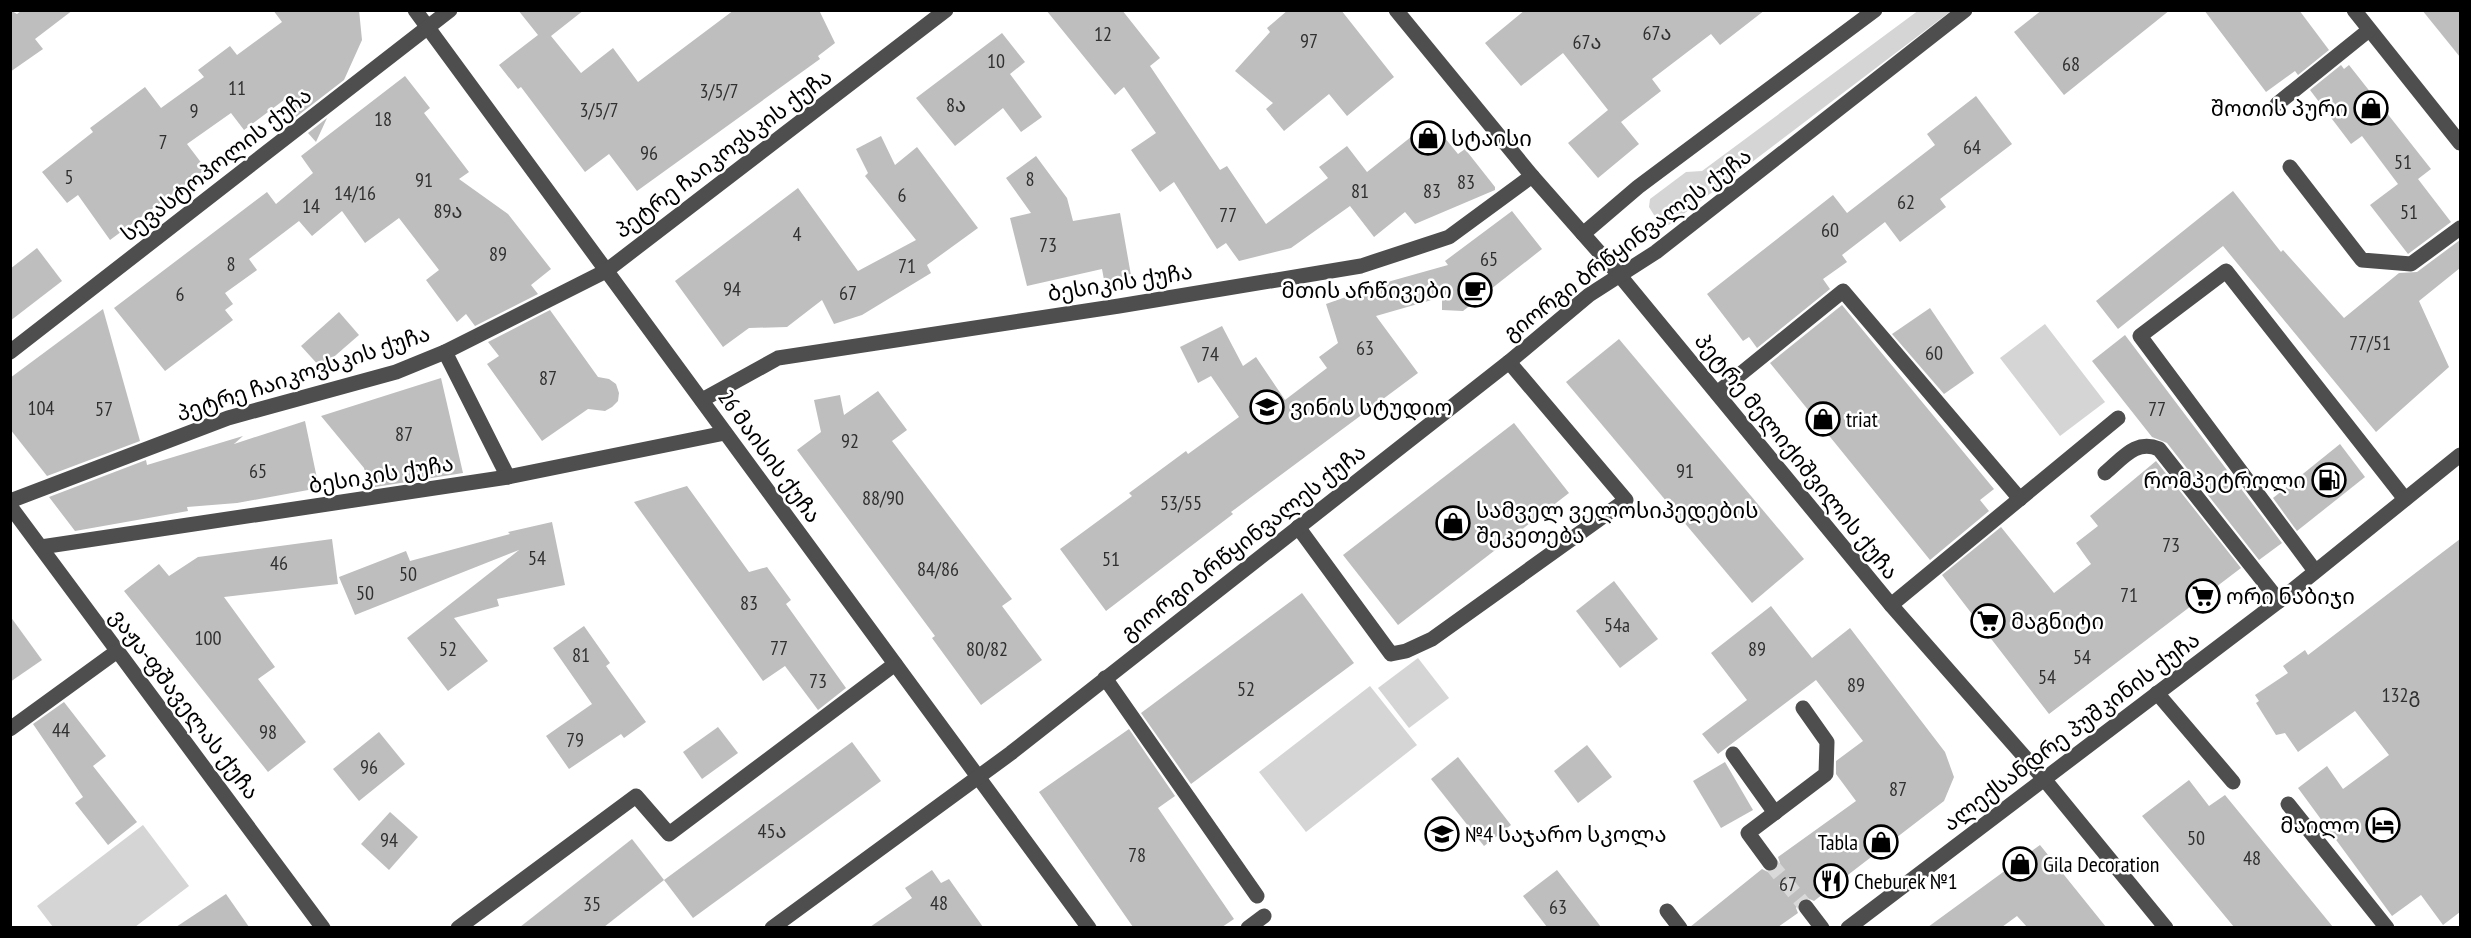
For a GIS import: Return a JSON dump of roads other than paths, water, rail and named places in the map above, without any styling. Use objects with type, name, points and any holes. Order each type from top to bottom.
[{"type":"street","name":"26 მაისის ქუჩა","points":[[415,10],[1089,927]]},
{"type":"street","name":"სევასტოპოლის ქუჩა","points":[[10,352],[450,10]]},
{"type":"street","name":"პეტრე ჩაიკოვსკის ქუჩა","points":[[10,501],[228,418],[396,372],[445,352],[606,271],[946,10]]},
{"type":"street","name":"პეტრე მელიქიშვილის ქუჩა","points":[[1396,10],[1532,176],[1621,277],[1891,605],[2044,780],[2166,927]]},
{"type":"street","name":"გიორგი ბრწყინვალეს ქუჩა","points":[[1583,234],[1638,188],[1875,10]]},
{"type":"street","name":"გიორგი ბრწყინვალეს ქუჩა","points":[[772,927],[977,777],[1509,362],[1589,295],[1621,277],[1965,10]]},
{"type":"street","points":[[2354,10],[2460,143]]},
{"type":"street","points":[[2277,104],[2369,30]]},
{"type":"street","points":[[2290,167],[2362,260],[2411,264],[2460,228]]},
{"type":"street","name":"ბესიკის ქუჩა","points":[[702,400],[778,358],[1361,266],[1449,237],[1532,176]]},
{"type":"street","points":[[2315,570],[2140,336],[2226,271],[2405,499]]},
{"type":"street","points":[[1717,393],[1843,291],[2020,499]]},
{"type":"street","points":[[445,352],[508,477]]},
{"type":"street","points":[[1298,527],[1391,654],[1406,651],[1431,639],[1626,500],[1509,362]]},
{"type":"street","points":[[1891,605],[2118,418]]},
{"type":"street","name":"ბესიკის ქუჩა","points":[[41,547],[93,542],[508,477],[725,433]]},
{"type":"street","points":[[2105,473],[2138,445],[2148,444],[2160,449],[2279,601]]},
{"type":"street","name":"ალექსანდრე პუშკინის ქუჩა","points":[[1848,927],[2279,601],[2460,455]]},
{"type":"street","name":"ვაჟა-ფშაველას ქუჩა","points":[[10,506],[116,652],[323,927]]},
{"type":"street","points":[[10,729],[116,652]]},
{"type":"street","points":[[458,927],[636,796],[669,834],[895,664]]},
{"type":"street","points":[[1105,678],[1257,896]]},
{"type":"street","points":[[2157,693],[2233,782]]},
{"type":"street","points":[[1770,862],[1748,833],[1826,774],[1827,742],[1803,708]]},
{"type":"street","points":[[1733,754],[1775,813]]},
{"type":"street","points":[[2288,804],[2386,927]]},
{"type":"street","points":[[1806,907],[1821,927]]},
{"type":"street","points":[[1667,911],[1680,927]]},
{"type":"street","points":[[1248,927],[1264,916]]},
{"type":"tunnel","points":[[1770,863],[1806,907]]},
{"type":"place","name":"შოთის პური","points":[[2371,108]]},
{"type":"place","name":"სტაისი","points":[[1428,138]]},
{"type":"place","name":"მთის არწივები","points":[[1475,290]]},
{"type":"place","name":"ვინის სტუდიო","points":[[1267,407]]},
{"type":"place","name":"triat","points":[[1823,419]]},
{"type":"place","name":"რომპეტროლი","points":[[2329,480]]},
{"type":"place","name":"სამველ ველოსიპედების შეკეთება","points":[[1453,523]]},
{"type":"place","name":"ორი ნაბიჯი","points":[[2203,596]]},
{"type":"place","name":"მაგნიტი","points":[[1988,621]]},
{"type":"place","name":"მაილო","points":[[2383,825]]},
{"type":"place","name":"№4 საჯარო სკოლა","points":[[1442,834]]},
{"type":"place","name":"Tabla","points":[[1881,842]]},
{"type":"place","name":"Gila Decoration","points":[[2020,864]]},
{"type":"place","name":"Cheburek №1","points":[[1831,881]]}]
